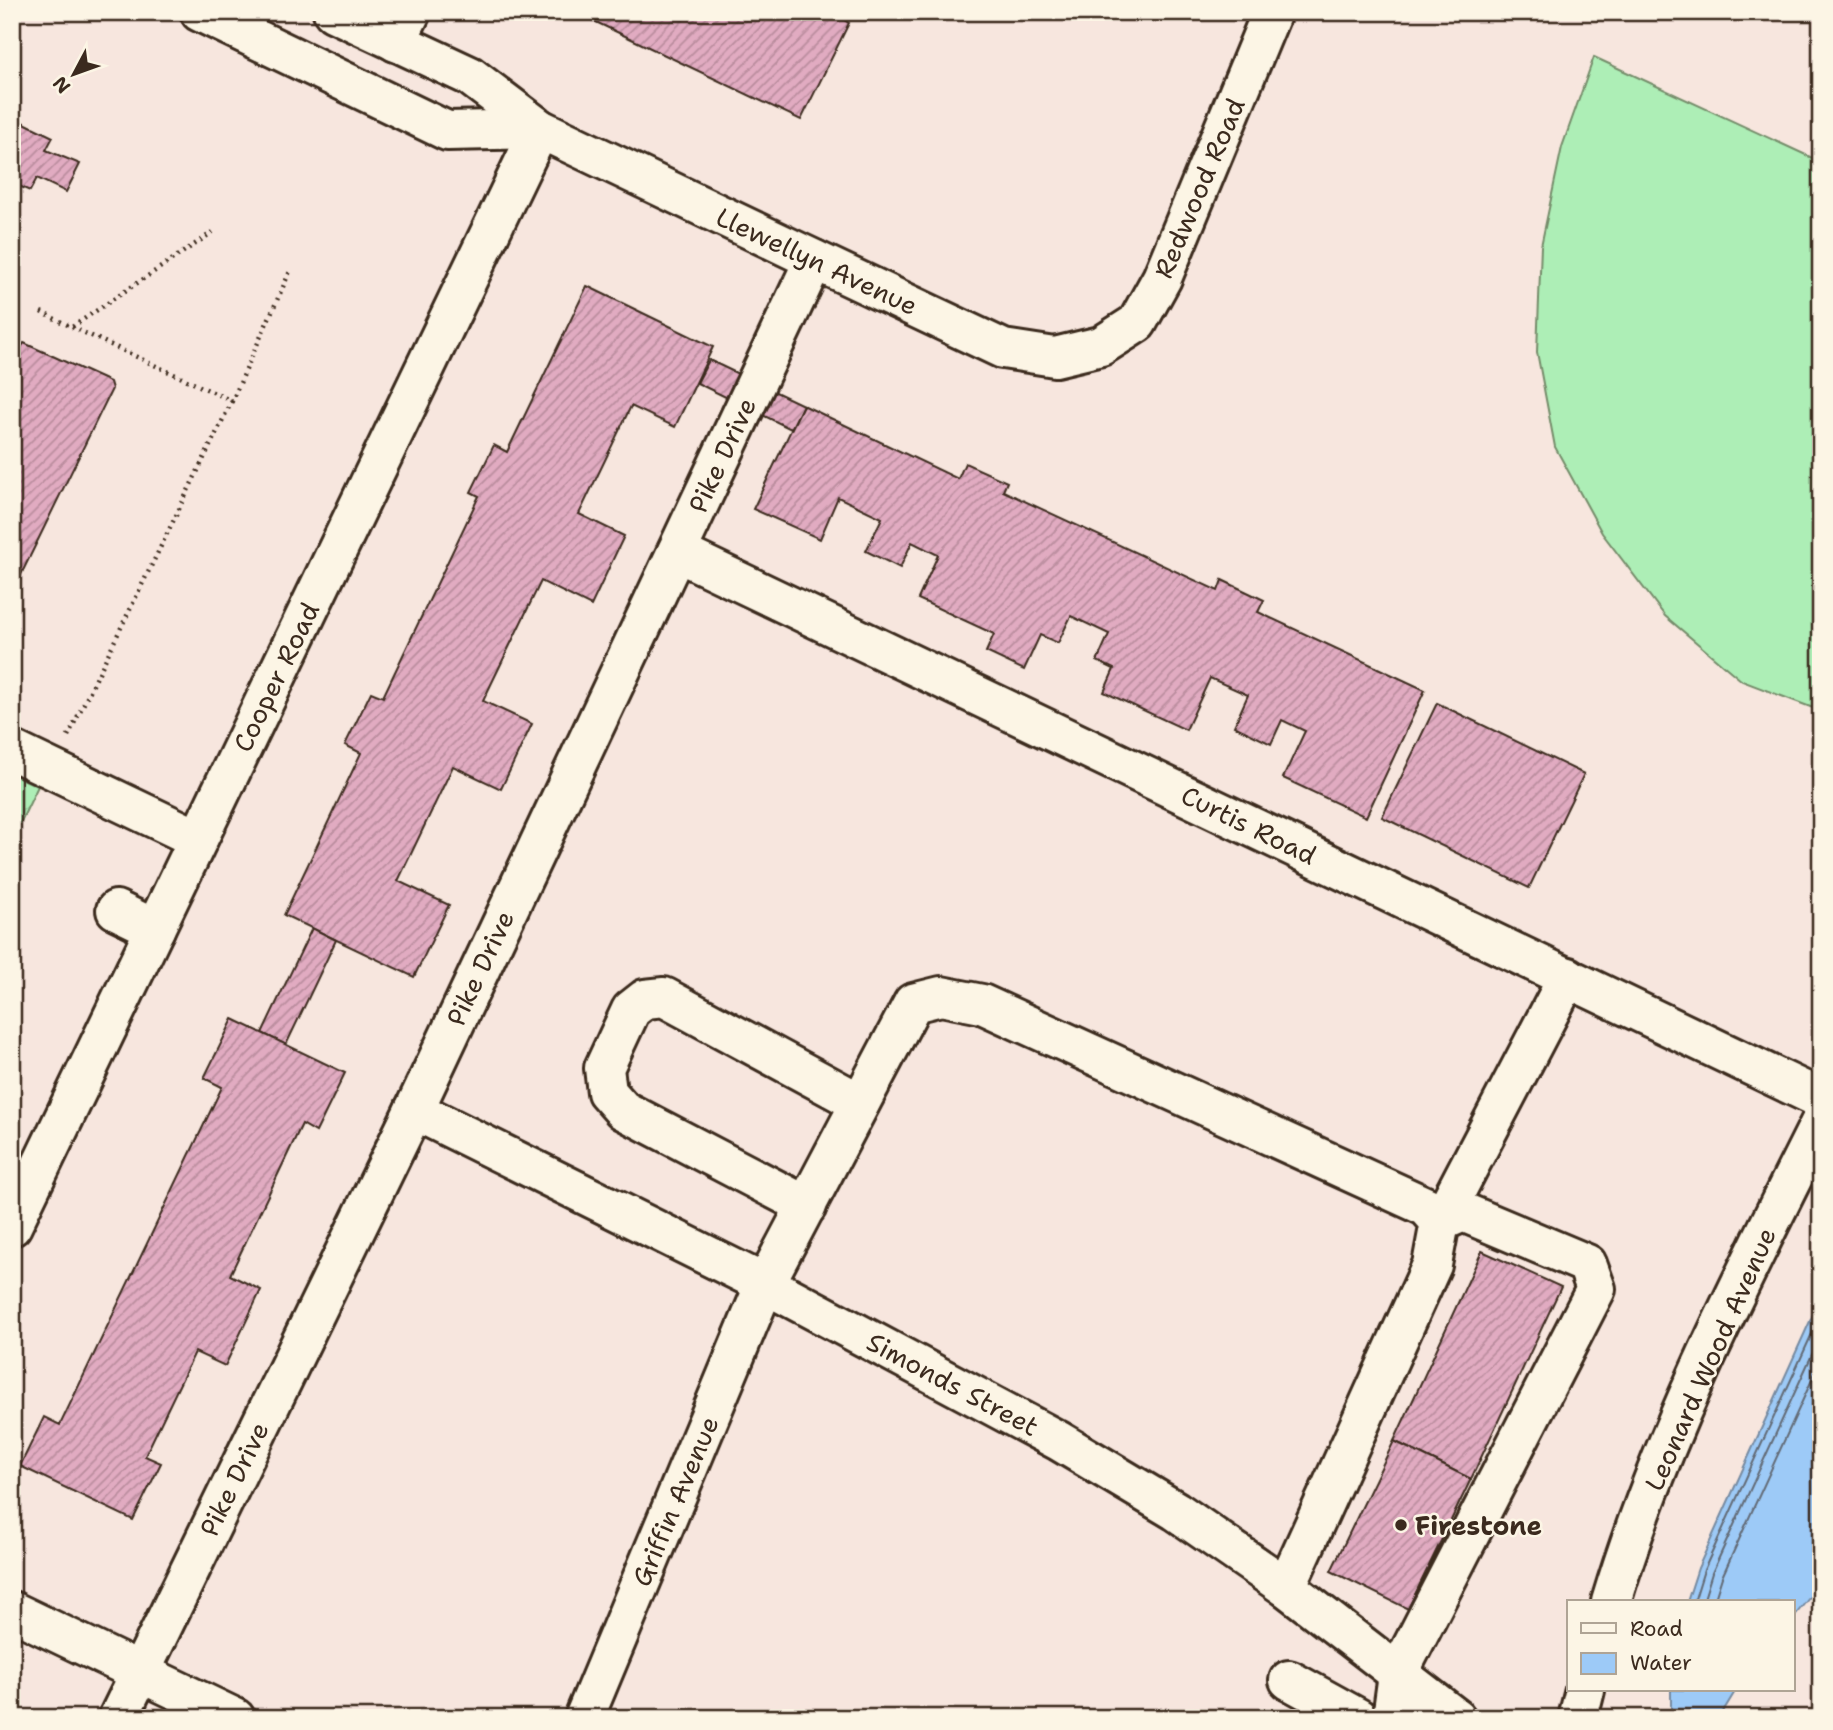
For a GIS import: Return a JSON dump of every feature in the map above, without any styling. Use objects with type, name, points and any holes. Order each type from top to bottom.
[{"type":"street","name":"Llewellyn Avenue","points":[[200,12],[447,131],[540,128]]},
{"type":"street","name":"Llewellyn Avenue","points":[[332,12],[404,27],[540,128],[1003,349],[1055,357],[1101,346]]},
{"type":"street","name":"Redwood Road","points":[[1101,346],[1137,323],[1162,278],[1272,12]]},
{"type":"street","name":"Cooper Road","points":[[12,1226],[540,128]]},
{"type":"street","name":"Pike Drive","points":[[118,1718],[414,1110],[814,260]]},
{"type":"street","name":"Curtis Road","points":[[677,552],[1821,1099]]},
{"type":"street","points":[[12,750],[198,839]]},
{"type":"street","points":[[116,910],[155,929]]},
{"type":"street","points":[[1286,1587],[1432,1265],[1440,1222],[1568,977]]},
{"type":"street","name":"Griffin Avenue","points":[[584,1718],[765,1284],[913,1003],[941,996],[982,1004],[1427,1207],[1440,1222]]},
{"type":"street","points":[[807,1206],[623,1110],[607,1092],[604,1068],[631,1010],[645,999],[664,998],[860,1103]]},
{"type":"street","name":"Simonds Street","points":[[414,1110],[765,1284],[1059,1441],[1176,1511],[1286,1587],[1456,1718]]},
{"type":"street","name":"Leonard Wood Avenue","points":[[1612,1600],[1639,1520],[1678,1422],[1722,1324],[1821,1121]]},
{"type":"street","points":[[1392,1718],[1398,1674],[1595,1289],[1587,1264],[1463,1212],[1440,1222]]},
{"type":"street","points":[[12,1611],[235,1718]]},
{"type":"street","points":[[1289,1680],[1358,1718]]},
{"type":"street","points":[[1577,1718],[1585,1692]]},
{"type":"path","points":[[72,327],[213,232]]},
{"type":"path","points":[[74,724],[232,401],[291,269]]},
{"type":"path","points":[[41,313],[232,401]]},
{"type":"green space","points":[[1594,57],[1821,162],[1821,711],[1742,681],[1665,616],[1602,533],[1555,447],[1537,352],[1541,246],[1562,147]]},
{"type":"green space","points":[[12,774],[38,786],[12,840]]},
{"type":"water","points":[[1821,1297],[1821,1583],[1794,1617],[1794,1600],[1688,1600],[1698,1568]]},
{"type":"water","points":[[1671,1692],[1735,1692],[1719,1718],[1671,1718]]},
{"type":"building","points":[[575,12],[830,12],[849,23],[801,120]]},
{"type":"building","points":[[12,117],[53,137],[46,150],[80,164],[66,192],[37,178],[30,191],[12,183]]},
{"type":"building","points":[[587,286],[713,347],[675,427],[631,406],[579,514],[624,536],[591,606],[541,581],[483,701],[532,724],[501,789],[453,766],[398,881],[449,905],[414,977],[284,915],[361,753],[345,745],[371,692],[383,697],[479,496],[471,492],[494,445],[507,452]]},
{"type":"building","points":[[24,343],[110,382],[112,389],[12,593],[12,361]]},
{"type":"building","points":[[709,360],[803,405],[791,429],[697,383]]},
{"type":"building","points":[[803,405],[958,479],[965,463],[1007,482],[1003,491],[1218,591],[1222,580],[1264,600],[1258,612],[1425,690],[1366,817],[1283,778],[1305,731],[1282,720],[1271,744],[1234,726],[1248,695],[1210,678],[1186,730],[1104,692],[1114,669],[1097,661],[1109,634],[1071,616],[1058,643],[1040,635],[1024,670],[986,652],[994,634],[918,599],[938,555],[912,542],[900,568],[866,551],[882,518],[838,497],[820,539],[753,509]]},
{"type":"building","points":[[1437,703],[1584,774],[1529,888],[1382,817]]},
{"type":"building","points":[[312,928],[336,940],[286,1045],[262,1033]]},
{"type":"building","points":[[233,1019],[345,1073],[316,1132],[302,1124],[230,1275],[261,1290],[225,1366],[195,1352],[145,1456],[161,1463],[133,1520],[20,1466],[44,1417],[60,1425],[222,1087],[204,1078]]},
{"type":"building","points":[[1482,1251],[1561,1287],[1471,1479],[1394,1441]]},
{"type":"building","name":"Firestone","points":[[1394,1441],[1471,1479],[1408,1609],[1331,1571]]},
{"type":"place","name":"Firestone","points":[[1401,1525]]}]
